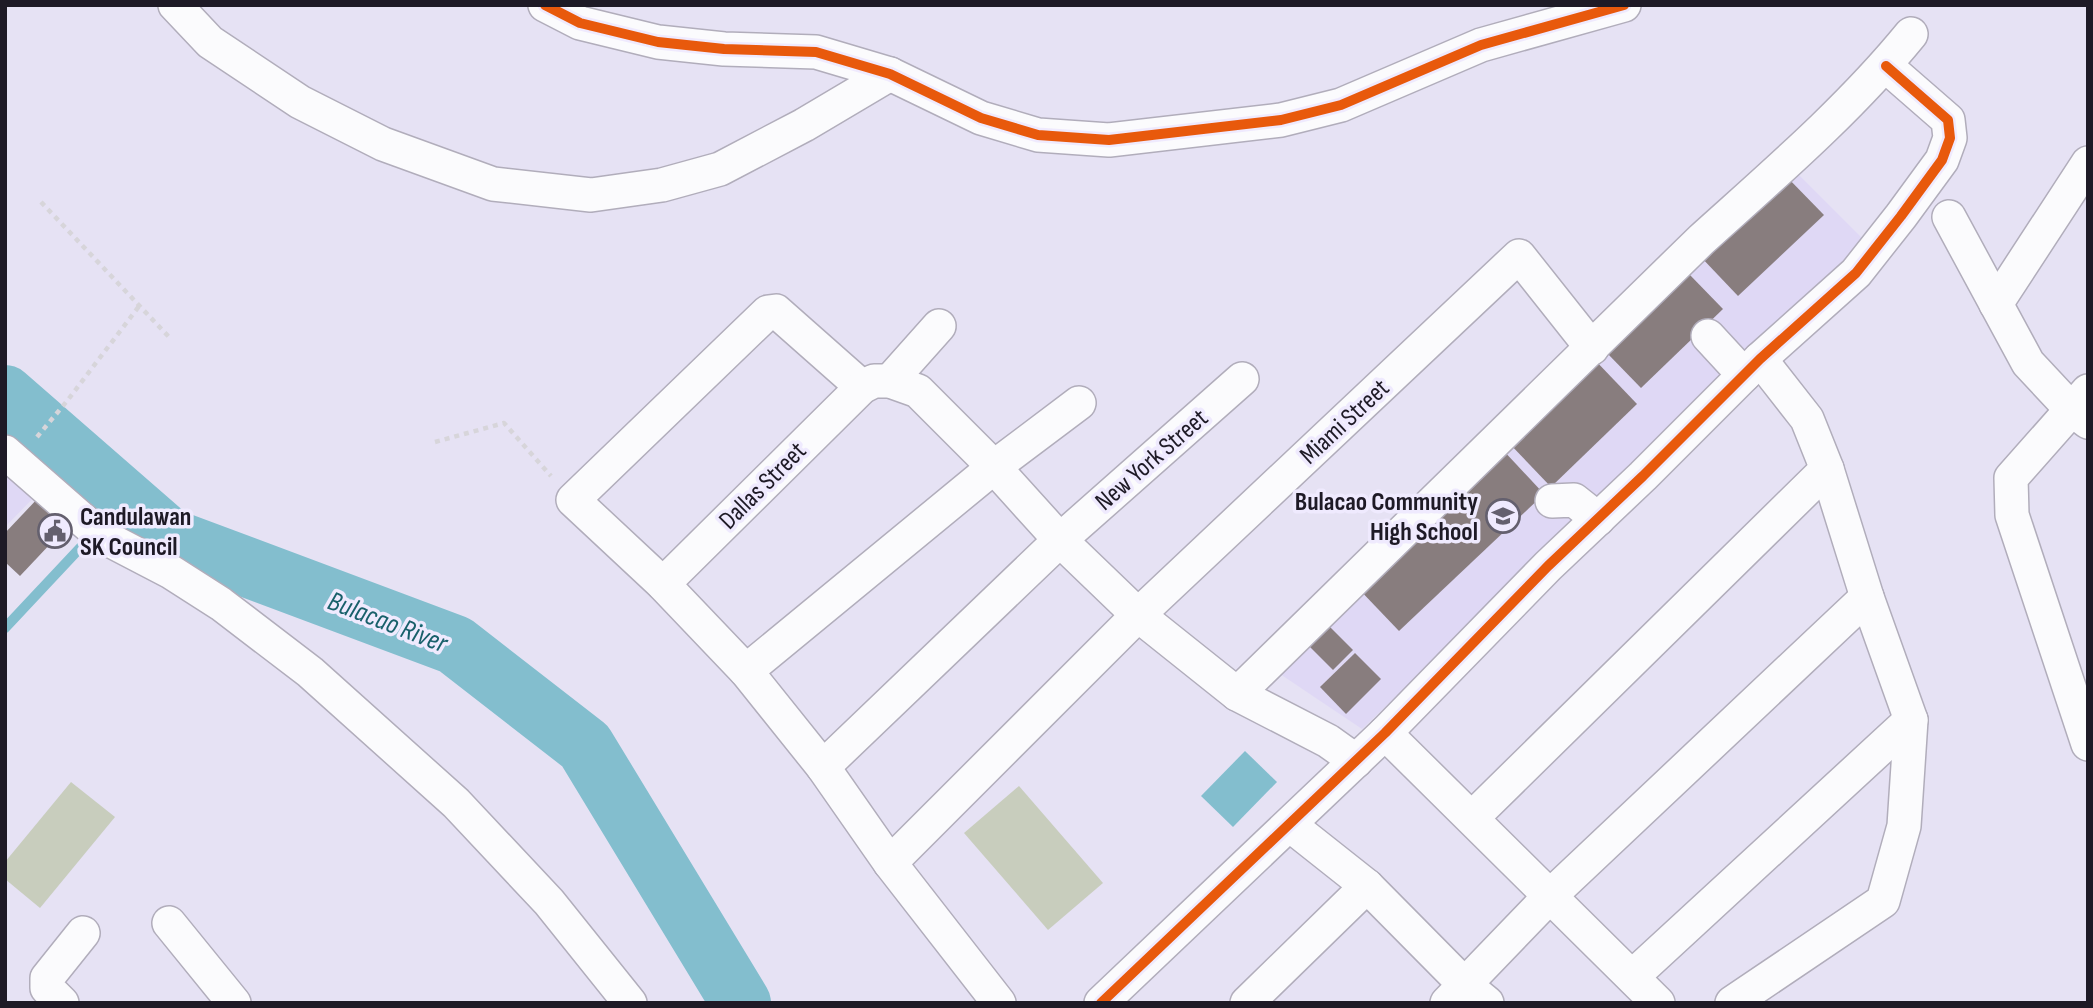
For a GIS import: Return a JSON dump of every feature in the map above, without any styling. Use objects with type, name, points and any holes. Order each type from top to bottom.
[{"type":"street","points":[[175,5],[210,42],[300,102],[383,144],[494,184],[591,195],[662,185],[720,169],[804,125],[890,74]]},
{"type":"street","points":[[545,5],[580,23],[658,42],[724,49],[816,52],[890,74],[981,118],[1038,135],[1109,140],[1281,120],[1341,105],[1481,45],[1624,5]]},
{"type":"street","points":[[1237,694],[1701,240],[1885,66],[1912,34]]},
{"type":"street","points":[[1101,1003],[1385,733],[1548,566],[1752,367],[1856,273],[1942,160],[1950,138],[1948,120],[1885,66]]},
{"type":"street","points":[[1996,304],[2088,163]]},
{"type":"street","points":[[1949,218],[2028,363],[2082,407],[2011,478],[2012,515],[2088,744]]},
{"type":"street","name":"Miami Street","points":[[890,863],[1138,615],[1519,256],[1592,348]]},
{"type":"street","points":[[999,1003],[890,863],[823,767],[747,671],[663,584],[573,500],[768,312],[776,311],[876,384],[918,391],[994,467],[1060,540],[1138,615],[1237,694],[1328,741],[1356,761]]},
{"type":"street","name":"Dallas Street","points":[[663,584],[939,326]]},
{"type":"street","points":[[1708,337],[1752,367],[1807,419],[1827,469],[1867,597],[1912,720],[1904,825],[1883,901],[1732,1003]]},
{"type":"street","name":"New York Street","points":[[823,767],[1060,540],[1242,379]]},
{"type":"street","points":[[747,671],[994,467],[1079,402]]},
{"type":"street","points":[[5,452],[94,530],[171,572],[221,604],[310,672],[456,803],[549,902],[630,1003]]},
{"type":"street","points":[[1473,817],[1827,469]]},
{"type":"street","points":[[1552,501],[1574,500],[1598,519]]},
{"type":"street","points":[[1290,825],[1367,886],[1466,996],[1551,895],[1867,597]]},
{"type":"street","points":[[1633,976],[1912,720]]},
{"type":"street","points":[[1385,733],[1473,817],[1658,1003]]},
{"type":"street","points":[[1247,1003],[1367,886]]},
{"type":"street","points":[[169,923],[234,1003]]},
{"type":"street","points":[[62,1003],[47,988],[47,978],[83,933]]},
{"type":"path","points":[[41,202],[170,338]]},
{"type":"path","points":[[37,436],[68,401],[141,305]]},
{"type":"path","points":[[435,442],[504,423],[573,500]]},
{"type":"shaded area","name":"Bulacao Community High School","points":[[1789,165],[1867,243],[1362,729],[1268,666]]},
{"type":"shaded area","points":[[5,466],[38,493],[5,527]]},
{"type":"green space","points":[[71,782],[115,817],[40,908],[5,879],[5,862]]},
{"type":"green space","points":[[1019,786],[1103,883],[1048,930],[964,833]]},
{"type":"water","points":[[1245,751],[1277,782],[1233,827],[1201,796]]},
{"type":"building","points":[[1784,174],[1824,215],[1738,296],[1699,255]]},
{"type":"building","points":[[1689,274],[1723,309],[1641,388],[1607,353]]},
{"type":"building","points":[[1593,358],[1637,404],[1551,487],[1507,441]]},
{"type":"building","points":[[1502,449],[1544,494],[1399,631],[1356,586]]},
{"type":"building","points":[[40,496],[70,523],[20,576],[5,562],[5,533]]},
{"type":"building","points":[[1321,618],[1353,650],[1333,670],[1301,638]]},
{"type":"building","points":[[1355,653],[1381,679],[1346,714],[1320,687]]},
{"type":"waterway","name":"Bulacao River","points":[[5,395],[169,538],[455,645],[585,746],[741,1003]]},
{"type":"waterway","points":[[5,628],[125,500]]},
{"type":"cycle path","points":[[545,5],[580,23],[658,42],[724,49],[816,52],[890,74],[981,118],[1038,135],[1109,140],[1281,120],[1341,105],[1481,45],[1624,5]]},
{"type":"cycle path","points":[[1101,1003],[1385,733],[1548,566],[1760,359],[1856,273],[1942,160],[1950,138],[1948,120],[1886,66]]},
{"type":"place","name":"Bulacao Community High School","points":[[1503,516]]},
{"type":"place","name":"Candulawan SK Council","points":[[55,531]]}]
